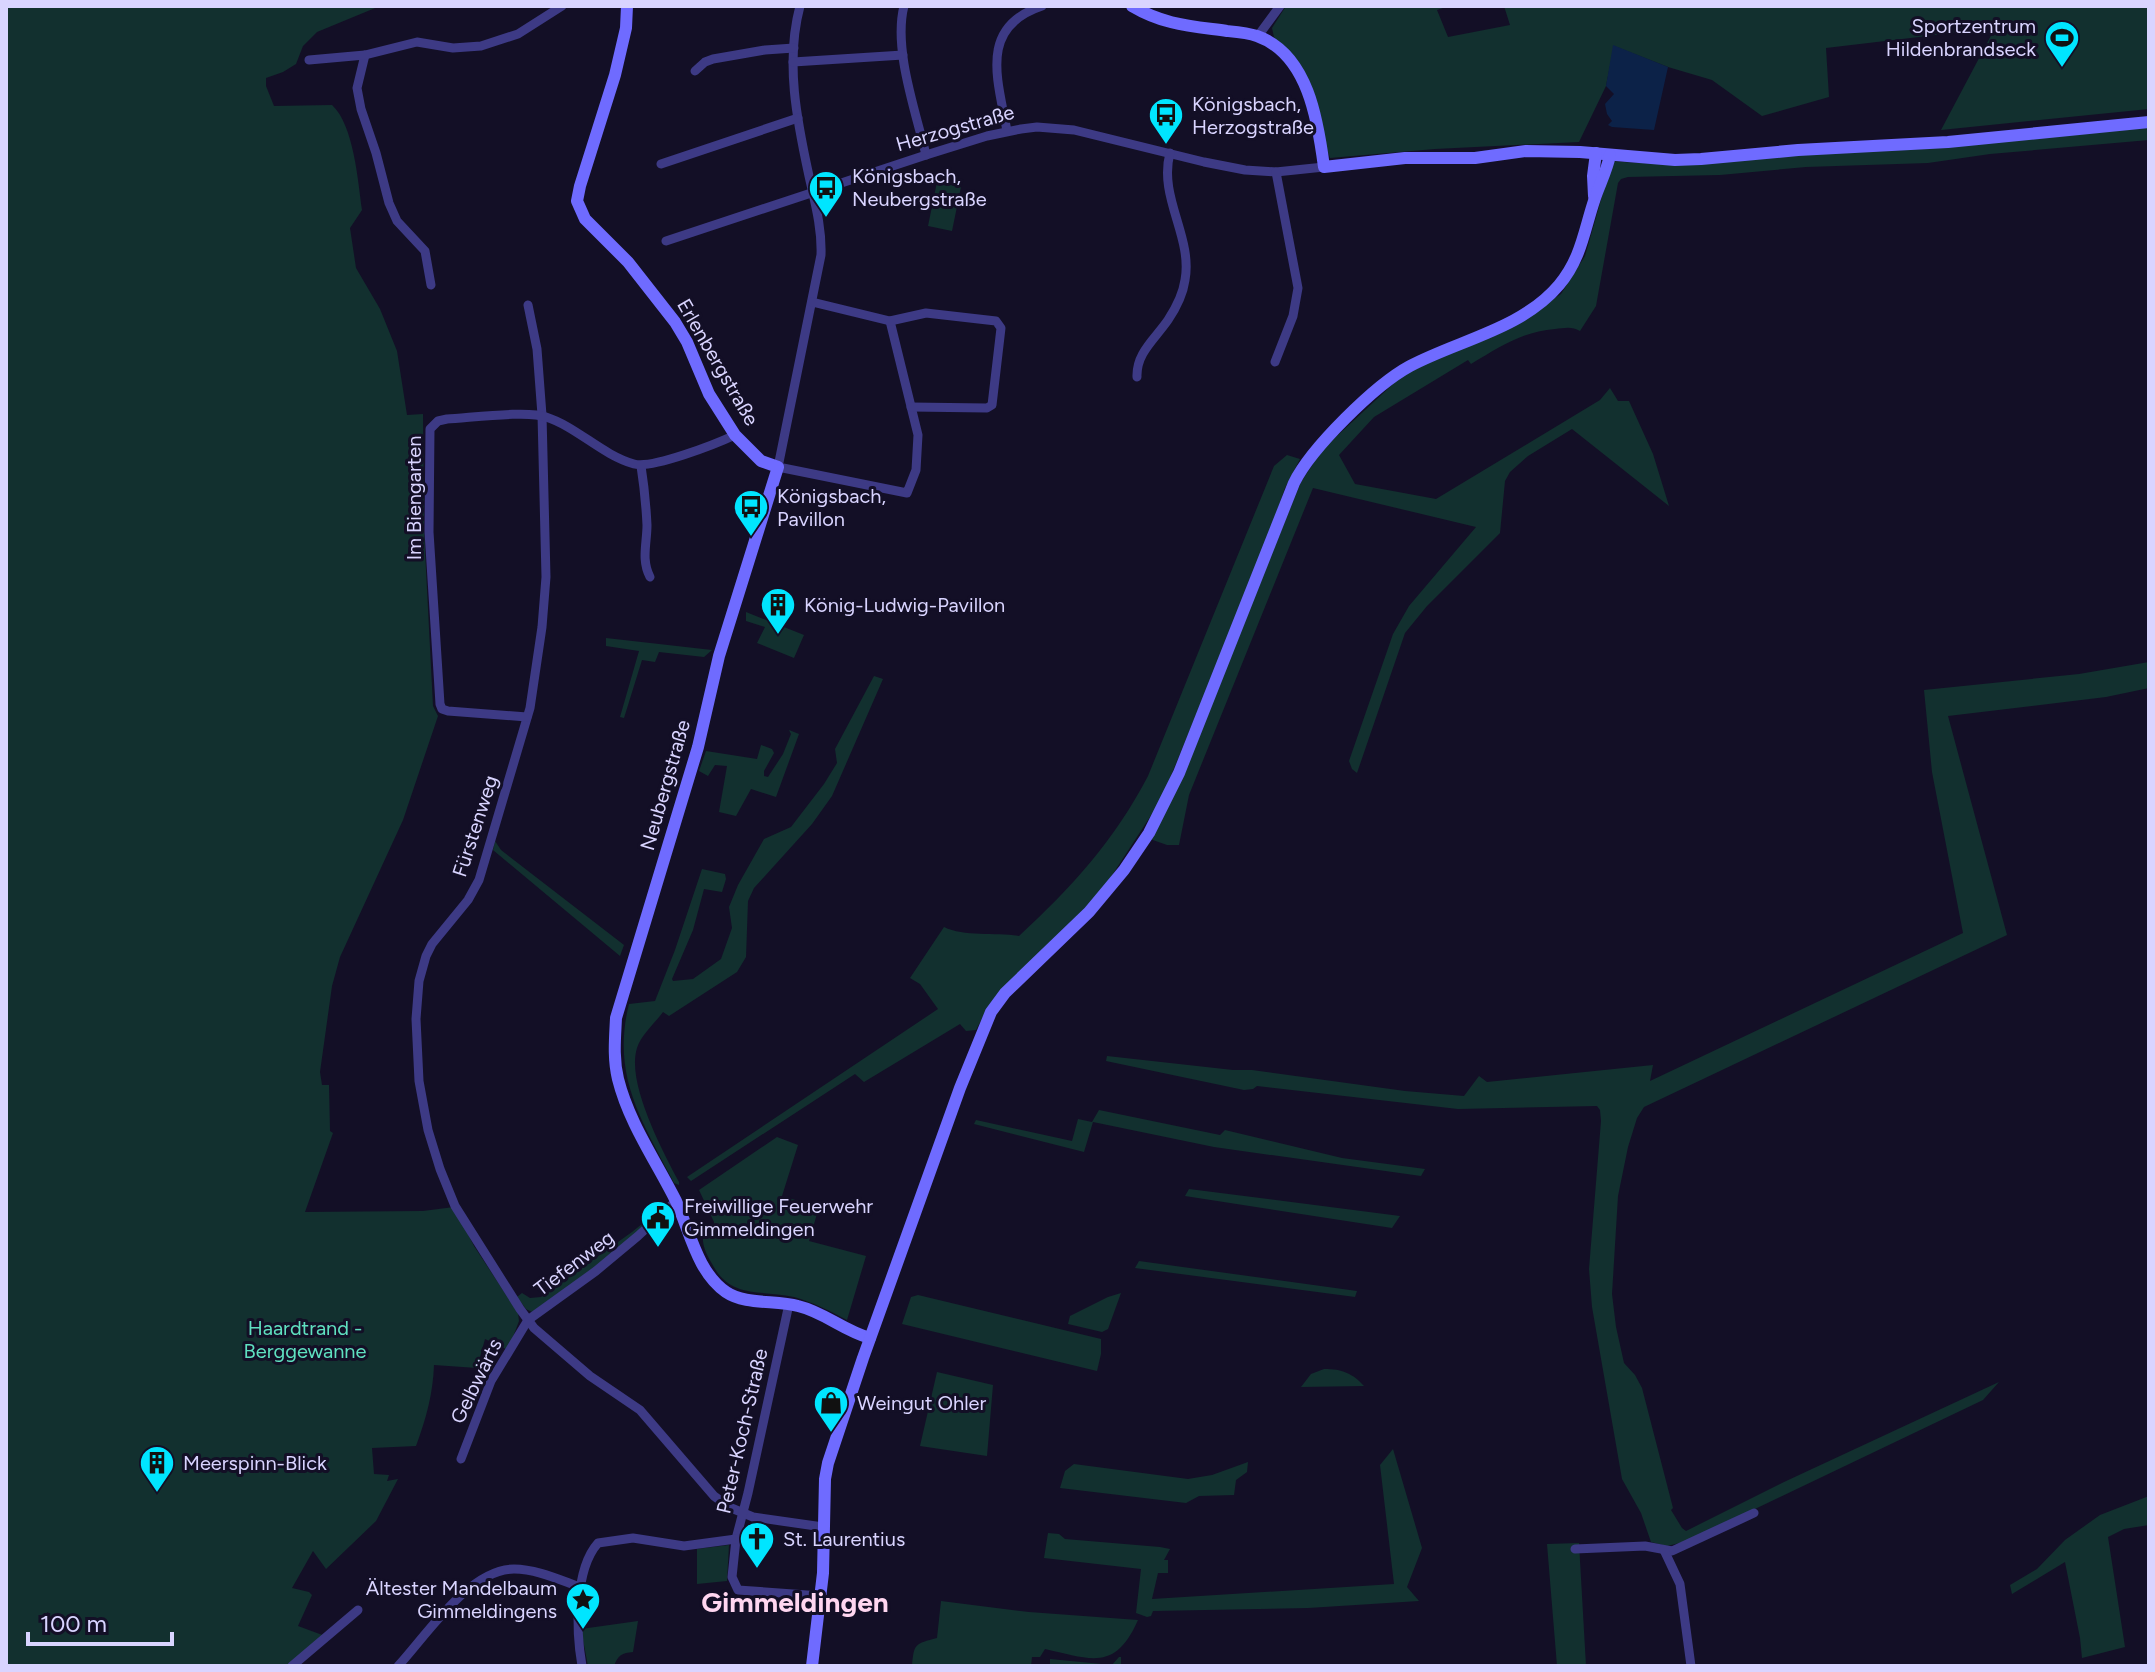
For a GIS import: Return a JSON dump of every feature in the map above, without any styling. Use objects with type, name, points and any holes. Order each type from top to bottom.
[{"type":"street","points":[[309,60],[365,55],[417,42],[453,48],[494,43],[518,34],[562,6]]},
{"type":"street","name":"Erlenbergstraße","points":[[627,6],[622,50],[580,186],[579,208],[585,219],[628,262],[675,322],[709,394],[735,435],[761,461],[778,467]]},
{"type":"street","name":"Neubergstraße","points":[[800,6],[794,33],[793,62],[798,118],[822,243],[821,255],[778,467],[719,656],[698,747],[616,1018],[614,1051],[618,1080],[626,1101],[676,1201],[696,1252],[713,1280],[729,1294],[789,1304],[820,1313],[870,1338]]},
{"type":"street","points":[[904,6],[901,35],[903,55],[926,155]]},
{"type":"street","points":[[1007,131],[996,63],[999,44],[1010,23],[1042,6]]},
{"type":"street","points":[[1132,6],[1153,18],[1176,24],[1258,36],[1279,49],[1301,76],[1316,121],[1324,167]]},
{"type":"street","points":[[1258,36],[1280,6]]},
{"type":"street","points":[[695,71],[713,59],[794,48]]},
{"type":"street","points":[[365,55],[357,88],[361,109],[389,203],[397,221],[425,251],[431,285]]},
{"type":"street","points":[[793,62],[903,55]]},
{"type":"street","points":[[661,164],[798,118]]},
{"type":"street","name":"Herzogstraße","points":[[666,241],[926,155],[1007,131],[1037,127],[1061,128],[1245,170],[1276,172],[1405,158],[1475,158],[1526,151],[1701,159],[1798,150],[1937,143],[2149,122]]},
{"type":"street","points":[[1137,377],[1138,360],[1176,307],[1186,277],[1184,247],[1166,177],[1170,153]]},
{"type":"street","points":[[1594,199],[1596,153]]},
{"type":"street","points":[[812,1666],[821,1596],[826,1472],[870,1338],[960,1088],[991,1012],[1005,993],[1100,901],[1132,858],[1161,810],[1179,773],[1294,483],[1311,455],[1368,398],[1407,367],[1525,314],[1550,294],[1565,278],[1583,244],[1594,199],[1604,179],[1610,155]]},
{"type":"street","points":[[1275,362],[1293,316],[1298,288],[1276,172]]},
{"type":"street","points":[[812,302],[890,321],[926,313],[996,321],[1001,328],[990,407],[911,407]]},
{"type":"street","name":"Fürstenweg","points":[[528,305],[537,349],[542,415],[546,577],[542,627],[527,717],[479,880],[468,900],[432,944],[422,967],[416,1029],[423,1105],[448,1192],[528,1320],[578,1366],[640,1410],[714,1496],[743,1514]]},
{"type":"street","points":[[778,467],[907,493],[916,470],[918,435],[890,321]]},
{"type":"street","name":"Im Biengarten","points":[[527,717],[448,711],[442,709],[440,704],[429,532],[430,429],[438,421],[447,419],[542,415],[619,458],[641,466]]},
{"type":"street","points":[[650,577],[645,558],[647,524],[641,466],[735,435]]},
{"type":"street","name":"Tiefenweg","points":[[528,1320],[596,1271],[676,1201]]},
{"type":"street","name":"Peter-Koch-Straße","points":[[582,1666],[578,1599],[592,1551],[598,1543],[633,1538],[684,1546],[736,1539],[789,1304]]},
{"type":"street","name":"Gelbwärts","points":[[461,1459],[491,1381],[528,1320]]},
{"type":"street","points":[[1575,1549],[1645,1546],[1672,1551],[1754,1513]]},
{"type":"street","points":[[743,1514],[823,1527]]},
{"type":"street","points":[[736,1539],[732,1577],[738,1590],[821,1596]]},
{"type":"street","points":[[1664,1550],[1680,1584],[1691,1666]]},
{"type":"street","points":[[398,1666],[443,1612],[483,1579],[494,1574],[513,1569],[524,1570],[580,1587]]},
{"type":"street","points":[[292,1666],[358,1610]]},
{"type":"green space","name":"Haardtrand - Berggewanne","points":[[6,6],[380,6],[317,32],[303,46],[296,64],[266,78],[274,106],[332,105],[350,140],[362,210],[350,228],[356,268],[380,309],[397,351],[407,415],[423,414],[424,531],[433,706],[438,716],[403,820],[340,957],[332,986],[320,1072],[322,1085],[329,1085],[330,1131],[333,1133],[305,1212],[423,1211],[454,1207],[474,1246],[518,1313],[519,1321],[508,1350],[485,1339],[477,1368],[434,1365],[428,1406],[416,1446],[372,1448],[374,1474],[389,1475],[387,1481],[398,1479],[376,1521],[326,1569],[313,1551],[292,1588],[312,1595],[298,1626],[325,1636],[288,1666],[6,1666]]},
{"type":"green space","points":[[1286,6],[1449,6],[1437,10],[1448,37],[1510,25],[1504,6],[2149,6],[2149,109],[1941,130],[1995,28],[1826,48],[1829,97],[1762,116],[1712,80],[1614,46],[1606,86],[1579,142],[1330,158],[1297,61],[1274,37],[1272,28]]},
{"type":"green space","points":[[2149,127],[2149,140],[1990,154],[1928,163],[1621,179],[1596,306],[1580,331],[1565,328],[1532,333],[1471,364],[1468,360],[1374,417],[1339,455],[1355,484],[1436,499],[1600,400],[1610,388],[1618,401],[1629,401],[1653,454],[1669,506],[1572,429],[1528,456],[1510,472],[1505,481],[1500,533],[1427,606],[1405,633],[1357,773],[1349,761],[1393,634],[1409,606],[1476,527],[1313,488],[1189,795],[1179,845],[1167,845],[1150,839],[1234,647],[1301,482],[1323,449],[1406,372],[1530,315],[1561,294],[1585,256],[1612,161],[1698,163]]},
{"type":"green space","points":[[937,182],[961,187],[952,231],[928,226]]},
{"type":"green space","points":[[1287,455],[1300,459],[1285,488],[1258,564],[1161,800],[1105,886],[988,1007],[976,1030],[966,1031],[960,1024],[864,1082],[855,1074],[691,1181],[687,1177],[938,1009],[920,984],[910,978],[944,927],[961,932],[1019,936],[1091,862],[1121,822],[1148,776],[1274,466]]},
{"type":"green space","points":[[746,612],[804,635],[794,658],[757,643],[765,627],[746,621]]},
{"type":"green space","points":[[606,638],[712,650],[704,657],[659,652],[655,662],[642,660],[624,718],[620,717],[639,651],[606,646]]},
{"type":"green space","points":[[2149,662],[2149,688],[2106,697],[1948,716],[2007,935],[1644,1107],[1637,1118],[1618,1196],[1612,1294],[1624,1363],[1642,1388],[1673,1508],[1671,1510],[1686,1531],[1999,1382],[1983,1400],[1688,1541],[1667,1546],[1651,1542],[1641,1513],[1622,1479],[1592,1307],[1589,1269],[1601,1121],[1597,1106],[1458,1109],[1257,1086],[1244,1090],[1106,1061],[1107,1056],[1252,1070],[1464,1096],[1479,1076],[1487,1082],[1653,1065],[1650,1081],[1963,933],[1932,772],[1924,690],[2079,674]]},
{"type":"green space","points":[[874,676],[883,679],[832,796],[812,824],[754,888],[748,901],[746,957],[737,972],[669,1016],[663,1012],[637,1048],[635,1062],[641,1097],[679,1185],[674,1183],[651,1139],[627,1076],[624,1030],[629,1004],[655,1001],[702,869],[725,874],[726,879],[722,892],[704,889],[693,930],[672,979],[693,979],[721,959],[732,928],[729,907],[738,885],[764,839],[791,827],[824,784],[837,763],[835,749]]},
{"type":"green space","points":[[789,730],[799,734],[776,797],[751,789],[736,816],[719,812],[727,766],[715,765],[708,776],[699,771],[706,751],[757,759],[761,745],[772,749],[774,753],[764,771],[764,776],[768,777],[783,754],[791,734]]},
{"type":"green space","points":[[495,841],[501,850],[624,945],[620,956],[493,850]]},
{"type":"green space","points":[[1099,1110],[1220,1135],[1225,1130],[1342,1158],[1425,1169],[1421,1176],[1214,1147],[1093,1122],[1084,1152],[974,1124],[976,1120],[1072,1141],[1078,1119],[1092,1122]]},
{"type":"green space","points":[[777,1137],[798,1145],[782,1196],[819,1207],[809,1241],[866,1256],[847,1320],[794,1297],[736,1288],[719,1274],[706,1251],[703,1232],[713,1232],[714,1222],[699,1190]]},
{"type":"green space","points":[[1189,1189],[1400,1216],[1392,1228],[1185,1196]]},
{"type":"green space","points":[[663,1207],[631,1240],[532,1312],[517,1297],[522,1293],[530,1298],[541,1297]]},
{"type":"green space","points":[[1139,1261],[1357,1291],[1355,1297],[1135,1268]]},
{"type":"green space","points":[[1121,1293],[1108,1329],[1102,1332],[1068,1324],[1070,1316]]},
{"type":"green space","points":[[918,1295],[1101,1339],[1097,1371],[902,1324],[911,1297]]},
{"type":"green space","points":[[1324,1369],[1346,1373],[1364,1386],[1301,1387],[1311,1374]]},
{"type":"green space","points":[[937,1372],[993,1385],[987,1456],[920,1446]]},
{"type":"green space","points":[[1393,1449],[1422,1548],[1407,1587],[1419,1601],[1308,1608],[1153,1611],[1147,1617],[1136,1613],[1141,1569],[1044,1558],[1048,1533],[1059,1534],[1065,1539],[1170,1549],[1164,1560],[1168,1560],[1168,1573],[1158,1573],[1152,1599],[1394,1584],[1380,1465]]},
{"type":"green space","points":[[1248,1462],[1247,1472],[1236,1480],[1234,1495],[1199,1496],[1186,1503],[1060,1488],[1065,1471],[1074,1464],[1188,1479],[1212,1475]]},
{"type":"green space","points":[[2149,1496],[2149,1525],[2124,1529],[2108,1537],[2125,1647],[2082,1658],[2065,1562],[2012,1594],[2010,1585],[2037,1569],[2065,1540],[2100,1515]]},
{"type":"green space","points":[[1579,1543],[1586,1666],[1557,1666],[1547,1544]]},
{"type":"green space","points":[[729,1545],[727,1581],[697,1584],[697,1549]]},
{"type":"green space","points":[[941,1601],[1029,1612],[1138,1620],[1120,1648],[1100,1658],[1045,1649],[1040,1657],[1032,1657],[1031,1666],[912,1666],[917,1646],[937,1638]]},
{"type":"green space","points":[[638,1621],[633,1652],[621,1655],[614,1666],[588,1666],[581,1629]]},
{"type":"green space","points":[[1119,1657],[1121,1666],[1050,1666],[1050,1659],[1112,1665]]},
{"type":"water","points":[[1613,45],[1668,67],[1654,130],[1608,125],[1612,121],[1605,104],[1614,94],[1606,86]]},
{"type":"place","name":"Sportzentrum Hildenbrandseck","points":[[2062,69]]},
{"type":"place","name":"Königsbach, Herzogstraße","points":[[1166,146]]},
{"type":"place","name":"Königsbach, Neubergstraße","points":[[826,219]]},
{"type":"place","name":"Königsbach, Pavillon","points":[[751,538]]},
{"type":"place","name":"König-Ludwig-Pavillon","points":[[778,636]]},
{"type":"place","name":"Freiwillige Feuerwehr Gimmeldingen","points":[[658,1249]]},
{"type":"place","name":"Weingut Ohler","points":[[831,1434]]},
{"type":"place","name":"Meerspinn-Blick","points":[[157,1494]]},
{"type":"place","name":"St. Laurentius","points":[[757,1570]]},
{"type":"place","name":"Ältester Mandelbaum Gimmeldingens","points":[[583,1631]]},
{"type":"district","name":"Gimmeldingen","points":[[795,1602]]}]
